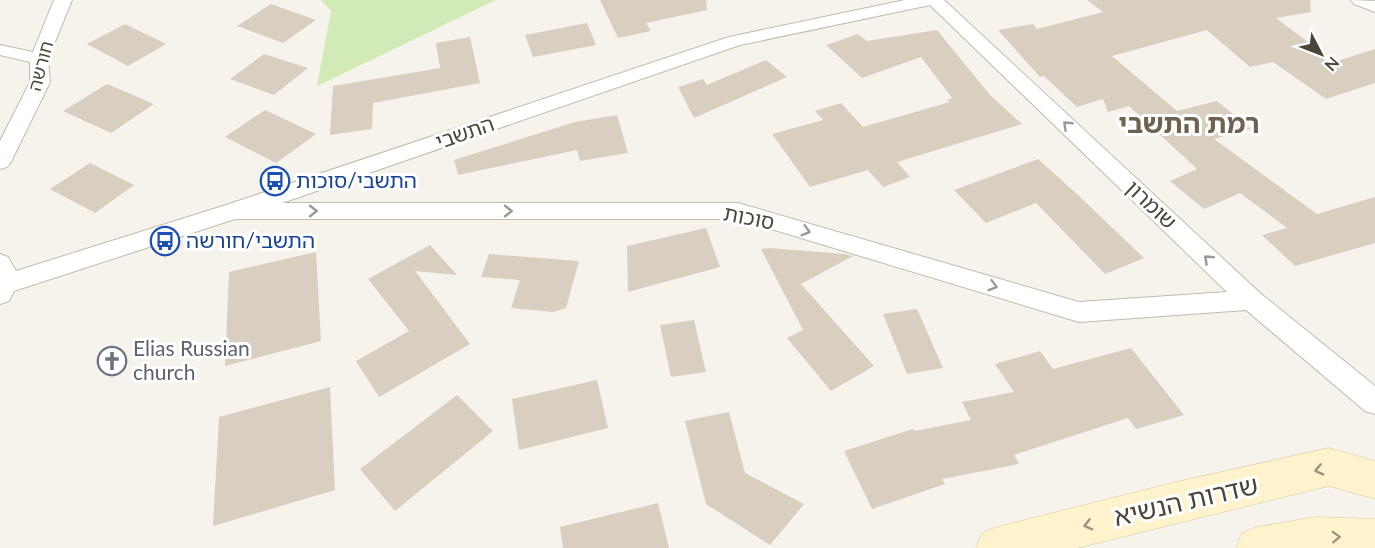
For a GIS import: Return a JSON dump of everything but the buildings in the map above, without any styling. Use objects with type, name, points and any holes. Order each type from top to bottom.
[{"type":"street","name":"חורשה","points":[[0,162],[40,82],[39,59],[63,0]]},
{"type":"street","name":"התשבי","points":[[2,280],[234,211],[735,41],[932,0]]},
{"type":"street","name":"שומרון","points":[[932,0],[1251,300],[1375,402]]},
{"type":"street","points":[[1360,0],[1375,7]]},
{"type":"street","points":[[0,50],[39,59]]},
{"type":"street","name":"סוכות","points":[[234,211],[738,211],[1079,312],[1251,300]]},
{"type":"street","name":"שדרות הנשיא","points":[[997,548],[1176,502],[1329,467],[1375,480]]},
{"type":"street","points":[[1257,548],[1308,538],[1344,536],[1375,540]]},
{"type":"green space","points":[[321,0],[496,0],[317,86],[331,11]]},
{"type":"place","name":"התשבי/סוכות","points":[[275,181]]},
{"type":"place","name":"התשבי/חורשה","points":[[165,241]]},
{"type":"place","name":"Elias Russian church","points":[[112,361]]},
{"type":"district","name":"רמת התשבי","points":[[1189,124]]}]
